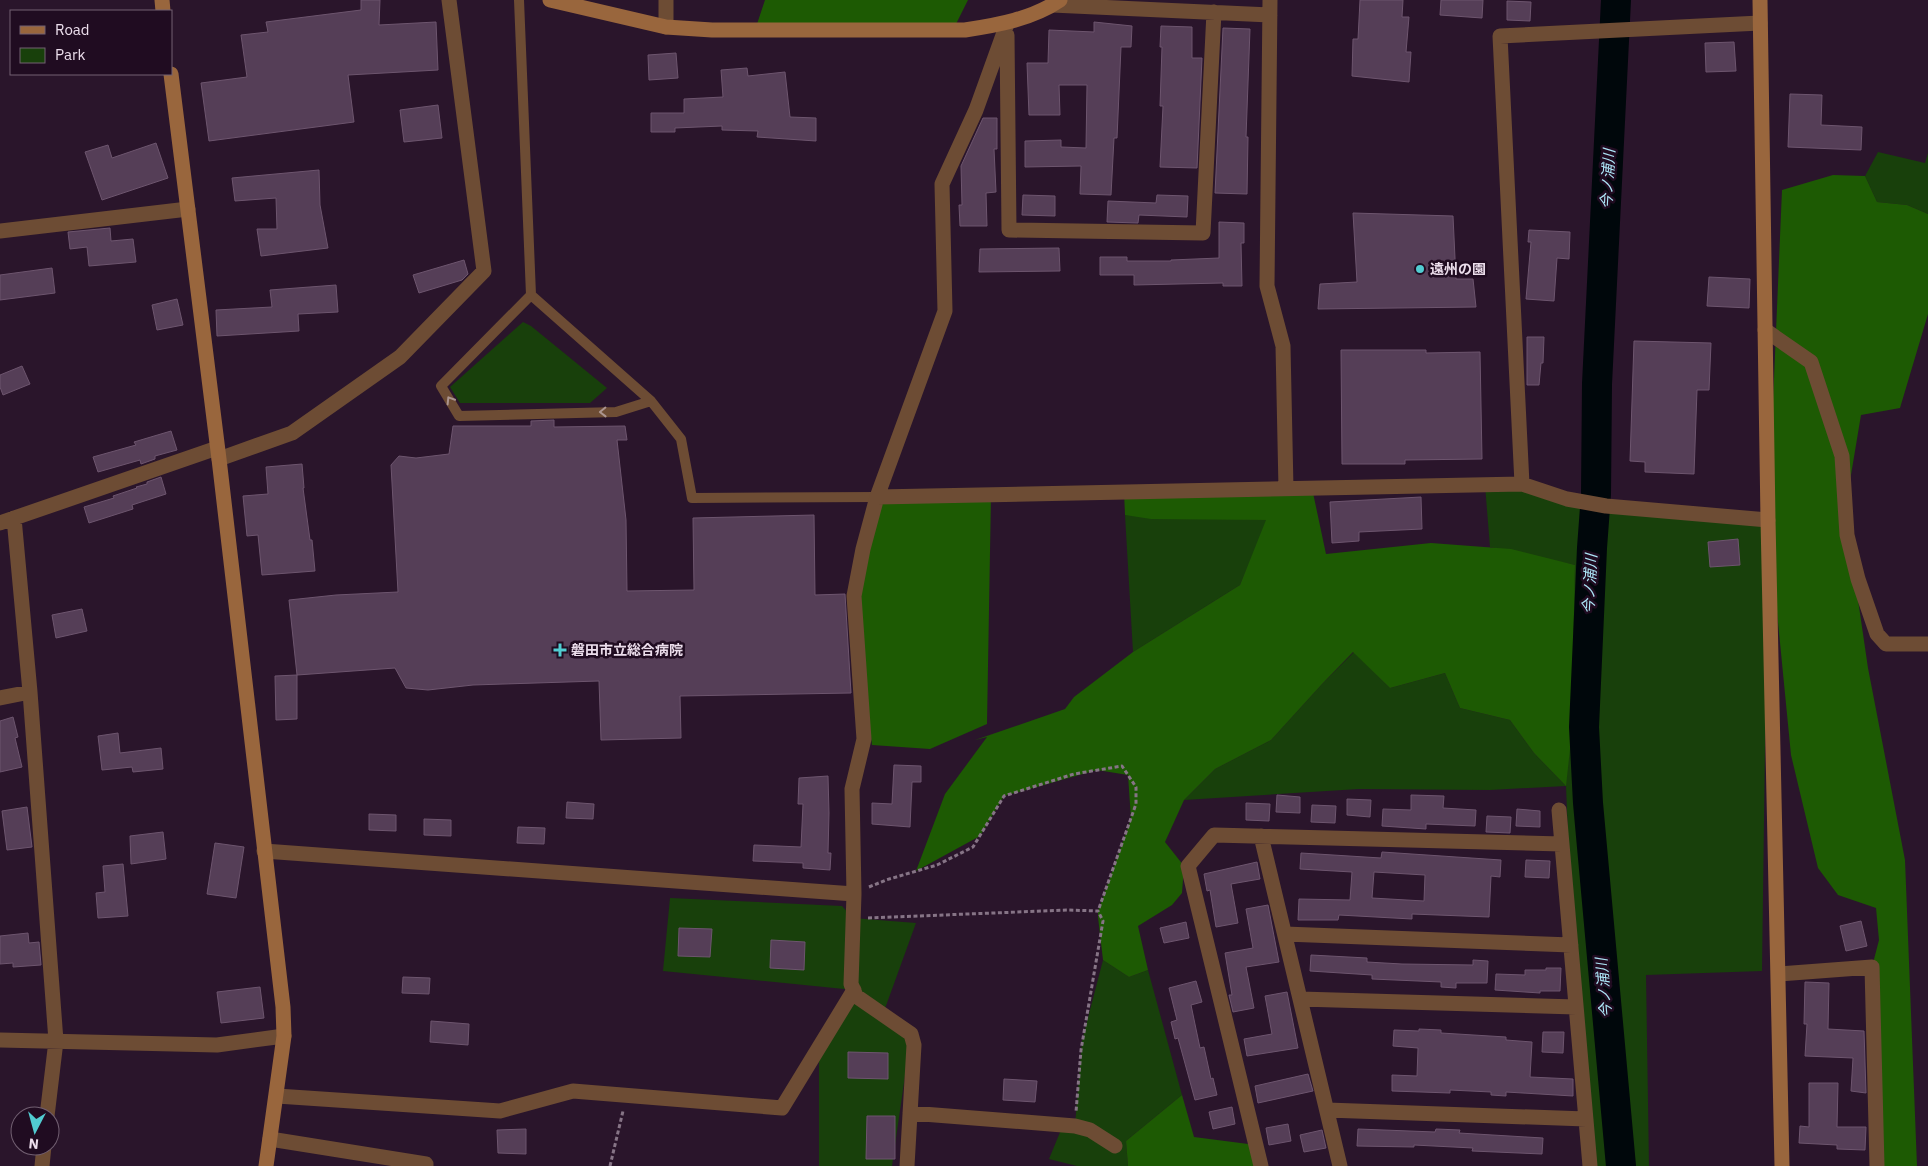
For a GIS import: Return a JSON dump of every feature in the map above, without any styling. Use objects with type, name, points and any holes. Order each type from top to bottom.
[{"type":"street","points":[[48,1106],[56,1041],[30,692],[7,520],[218,453],[292,433],[400,357],[484,271],[449,0]]},
{"type":"street","points":[[550,0],[666,27],[712,30],[965,30],[1007,24],[1056,3],[1270,15]]},
{"type":"street","points":[[666,0],[666,27]]},
{"type":"street","points":[[1270,0],[1267,286],[1283,346],[1286,488]]},
{"type":"street","points":[[1760,0],[1768,520],[1782,1166]]},
{"type":"street","points":[[1007,24],[1009,230],[1203,233],[1214,12]]},
{"type":"street","points":[[1522,484],[1500,36],[1760,23]]},
{"type":"street","points":[[907,1166],[914,1045],[911,1034],[856,996],[852,984],[854,894],[852,789],[864,739],[854,596],[863,549],[877,497],[946,311],[942,184],[976,110],[1007,24]]},
{"type":"street","points":[[171,75],[283,1007],[284,1036],[266,1166]]},
{"type":"street","points":[[0,231],[188,209]]},
{"type":"street","points":[[1765,330],[1811,362],[1842,456],[1847,535],[1858,579],[1877,634],[1886,644],[1928,644]]},
{"type":"street","points":[[877,497],[1522,484],[1567,499],[1606,506],[1768,520]]},
{"type":"street","points":[[0,698],[30,692]]},
{"type":"street","points":[[1559,810],[1590,1166]]},
{"type":"street","points":[[1261,1166],[1188,866],[1214,835],[1562,844]]},
{"type":"street","points":[[1261,836],[1340,1166]]},
{"type":"street","points":[[264,851],[854,894]]},
{"type":"street","points":[[1285,934],[1571,945]]},
{"type":"street","points":[[1779,974],[1872,967],[1877,1166]]},
{"type":"street","points":[[277,1096],[500,1111],[573,1091],[782,1108],[854,990]]},
{"type":"street","points":[[1300,999],[1576,1006]]},
{"type":"street","points":[[0,1040],[217,1045],[284,1036]]},
{"type":"street","points":[[1327,1110],[1586,1119]]},
{"type":"street","points":[[910,1113],[1075,1126],[1090,1130],[1115,1146]]},
{"type":"street","points":[[270,1139],[426,1164],[426,1166]]},
{"type":"lane","points":[[519,0],[531,295],[650,401],[681,439],[692,498],[877,497]]},
{"type":"lane","points":[[531,295],[441,386],[459,416],[616,412],[650,401]]},
{"type":"path","points":[[854,894],[886,880],[937,865],[973,847],[1004,796],[1074,774],[1122,766],[1136,787],[1136,804],[1098,911],[1103,921],[1081,1050],[1075,1126]]},
{"type":"path","points":[[853,918],[1068,910],[1098,911]]},
{"type":"path","points":[[610,1166],[626,1096]]},
{"type":"green space","points":[[765,0],[968,0],[953,30],[755,30]]},
{"type":"green space","points":[[1878,152],[1925,163],[1928,153],[1928,214],[1907,205],[1877,202],[1865,176]]},
{"type":"green space","points":[[1833,175],[1865,176],[1877,202],[1907,205],[1928,214],[1928,314],[1900,408],[1861,415],[1845,511],[1868,668],[1905,860],[1917,1166],[1881,1166],[1872,967],[1879,940],[1876,908],[1838,895],[1818,868],[1791,755],[1768,520],[1782,190]]},
{"type":"green space","points":[[523,322],[531,326],[607,388],[590,403],[460,403],[450,387]]},
{"type":"green space","points":[[1522,484],[1575,505],[1768,520],[1762,971],[1646,975],[1649,1166],[1588,1166],[1574,978],[1566,786],[1490,790],[1359,789],[1184,800],[1215,769],[1271,740],[1354,652],[1390,688],[1445,673],[1460,708],[1510,720],[1534,753],[1565,785],[1575,565],[1490,547],[1485,485]]},
{"type":"green space","points":[[1312,488],[1326,554],[1431,543],[1511,549],[1575,565],[1571,740],[1566,786],[1534,753],[1510,720],[1460,708],[1445,673],[1390,688],[1353,652],[1271,740],[1215,769],[1184,800],[1165,842],[1184,866],[1182,893],[1172,905],[1138,926],[1148,970],[1129,977],[1103,960],[1098,917],[1098,911],[1131,819],[1128,775],[1097,770],[1004,796],[980,836],[916,871],[945,794],[987,737],[975,740],[1065,709],[1074,697],[1133,652],[1240,585],[1266,520],[1151,519],[1125,515],[1124,492]]},
{"type":"green space","points":[[991,495],[987,724],[930,749],[872,745],[854,596],[877,497]]},
{"type":"green space","points":[[1125,515],[1267,520],[1240,585],[1133,652]]},
{"type":"green space","points":[[670,898],[842,906],[853,918],[916,923],[883,1014],[911,1034],[892,1166],[819,1166],[819,1047],[854,990],[663,971]]},
{"type":"green space","points":[[1103,960],[1129,977],[1148,970],[1182,1095],[1126,1141],[1128,1166],[1077,1166],[1049,1159],[1063,1125],[1075,1125],[1082,1041]]},
{"type":"green space","points":[[1182,1095],[1194,1137],[1256,1145],[1260,1166],[1128,1166],[1126,1141]]},
{"type":"building","points":[[361,0],[380,0],[379,25],[436,22],[438,70],[348,75],[354,122],[209,141],[201,83],[247,77],[241,35],[268,32],[266,22],[361,10]]},
{"type":"building","points":[[1360,0],[1403,0],[1402,17],[1409,17],[1406,52],[1411,52],[1409,82],[1352,76],[1353,39],[1358,39]]},
{"type":"building","points":[[1441,0],[1483,0],[1482,18],[1440,15]]},
{"type":"building","points":[[1507,1],[1531,2],[1530,21],[1507,20]]},
{"type":"building","points":[[1094,22],[1132,26],[1131,47],[1121,47],[1117,138],[1114,138],[1111,195],[1080,194],[1081,166],[1025,167],[1025,141],[1061,140],[1061,147],[1086,148],[1087,85],[1059,85],[1060,115],[1029,115],[1027,63],[1048,63],[1049,30],[1094,32]]},
{"type":"building","points":[[1161,26],[1192,27],[1192,58],[1202,58],[1197,168],[1160,167],[1163,106],[1160,106]]},
{"type":"building","points":[[1223,28],[1250,29],[1246,137],[1248,137],[1247,194],[1215,193]]},
{"type":"building","points":[[1734,42],[1736,71],[1706,72],[1705,43]]},
{"type":"building","points":[[676,53],[678,78],[649,80],[648,55]]},
{"type":"building","points":[[747,68],[748,76],[785,72],[790,117],[816,118],[816,141],[757,137],[758,131],[722,130],[722,126],[675,128],[675,132],[651,132],[651,113],[684,113],[684,99],[723,97],[721,70]]},
{"type":"building","points":[[1790,94],[1822,95],[1821,125],[1862,127],[1861,150],[1788,147]]},
{"type":"building","points":[[438,105],[442,138],[404,142],[400,110]]},
{"type":"building","points":[[983,118],[997,118],[997,149],[994,149],[996,192],[986,193],[987,226],[960,226],[959,205],[962,205],[961,166]]},
{"type":"building","points":[[156,143],[168,178],[102,200],[85,152],[108,145],[112,158]]},
{"type":"building","points":[[319,170],[320,205],[328,248],[261,256],[257,229],[277,229],[276,198],[235,201],[232,178]]},
{"type":"building","points":[[1023,195],[1055,196],[1055,216],[1022,215]]},
{"type":"building","points":[[1157,195],[1188,196],[1187,217],[1139,215],[1138,223],[1107,222],[1108,201],[1156,203]]},
{"type":"building","name":"遠州の園","points":[[1353,213],[1453,216],[1456,279],[1473,279],[1476,307],[1318,309],[1320,284],[1357,282]]},
{"type":"building","points":[[1219,222],[1244,223],[1244,243],[1241,243],[1242,286],[1223,286],[1223,283],[1134,285],[1134,275],[1100,275],[1100,257],[1127,257],[1127,261],[1219,258]]},
{"type":"building","points":[[110,228],[111,241],[133,239],[136,262],[89,266],[87,247],[70,249],[68,232]]},
{"type":"building","points":[[1529,230],[1570,232],[1569,259],[1557,258],[1554,301],[1526,299],[1531,242],[1528,242]]},
{"type":"building","points":[[1059,248],[1060,271],[979,272],[980,249]]},
{"type":"building","points":[[464,260],[468,274],[462,280],[419,293],[413,275]]},
{"type":"building","points":[[52,268],[55,293],[0,300],[0,275]]},
{"type":"building","points":[[1709,277],[1750,279],[1749,308],[1707,306]]},
{"type":"building","points":[[336,285],[338,312],[298,314],[299,331],[217,336],[216,310],[272,307],[270,290]]},
{"type":"building","points":[[177,299],[183,325],[157,330],[152,305]]},
{"type":"building","points":[[1527,337],[1544,337],[1543,363],[1541,363],[1539,385],[1527,385]]},
{"type":"building","points":[[1634,341],[1711,343],[1709,390],[1697,390],[1694,474],[1645,472],[1645,462],[1630,461]]},
{"type":"building","points":[[1341,350],[1426,350],[1426,353],[1480,352],[1482,459],[1405,460],[1405,464],[1342,464]]},
{"type":"building","points":[[22,366],[30,384],[3,395],[0,387],[0,375]]},
{"type":"building","points":[[554,420],[554,427],[625,426],[627,440],[617,440],[626,520],[627,591],[694,590],[693,518],[814,515],[815,595],[845,594],[851,693],[680,696],[681,738],[601,740],[599,681],[473,685],[428,690],[406,688],[395,668],[297,675],[289,600],[336,595],[398,592],[391,465],[399,456],[416,458],[449,454],[453,426],[531,426],[531,421]]},
{"type":"building","points":[[171,431],[177,450],[155,456],[155,459],[141,464],[140,460],[98,472],[93,457],[136,445],[134,442]]},
{"type":"building","points":[[302,464],[303,488],[315,571],[262,575],[258,535],[247,536],[243,496],[268,494],[266,467]]},
{"type":"building","points":[[161,477],[166,494],[132,505],[133,509],[89,523],[84,507],[114,498],[113,496]]},
{"type":"building","points":[[1421,497],[1422,529],[1359,532],[1359,541],[1332,543],[1330,502]]},
{"type":"building","points":[[1738,539],[1740,565],[1710,567],[1708,542]]},
{"type":"building","points":[[82,609],[87,631],[56,638],[52,615]]},
{"type":"building","points":[[297,675],[297,719],[276,720],[275,676]]},
{"type":"building","points":[[13,717],[18,737],[15,738],[22,767],[0,772],[0,721]]},
{"type":"building","points":[[118,733],[120,753],[161,748],[163,769],[133,772],[132,767],[102,770],[98,736]]},
{"type":"building","points":[[894,765],[921,766],[921,782],[912,782],[910,827],[872,824],[872,803],[892,804]]},
{"type":"building","points":[[828,776],[828,853],[831,853],[830,870],[803,868],[803,863],[753,861],[754,845],[801,847],[803,804],[798,804],[799,778]]},
{"type":"building","points":[[1277,795],[1300,797],[1300,813],[1276,812]]},
{"type":"building","points":[[1411,795],[1444,796],[1443,808],[1476,810],[1475,826],[1426,824],[1426,829],[1382,826],[1383,809],[1411,810]]},
{"type":"building","points":[[1347,799],[1371,800],[1370,817],[1347,815]]},
{"type":"building","points":[[567,802],[594,804],[593,819],[566,818]]},
{"type":"building","points":[[1246,803],[1270,804],[1269,821],[1246,820]]},
{"type":"building","points":[[1312,805],[1336,806],[1335,823],[1311,822]]},
{"type":"building","points":[[27,807],[32,847],[7,850],[2,811]]},
{"type":"building","points":[[1517,809],[1540,811],[1540,827],[1516,826]]},
{"type":"building","points":[[369,814],[396,815],[396,831],[369,830]]},
{"type":"building","points":[[1487,816],[1511,817],[1510,833],[1486,832]]},
{"type":"building","points":[[424,819],[451,820],[451,836],[424,835]]},
{"type":"building","points":[[518,827],[545,828],[544,844],[517,843]]},
{"type":"building","points":[[163,832],[166,859],[131,864],[130,836]]},
{"type":"building","points":[[215,843],[244,847],[236,898],[207,894]]},
{"type":"building","points":[[1382,852],[1501,860],[1500,877],[1491,876],[1489,917],[1412,914],[1412,919],[1339,915],[1338,920],[1298,920],[1299,899],[1350,900],[1352,872],[1300,869],[1301,853],[1381,858]],"holes":[[[1374,872],[1425,875],[1424,901],[1372,898]]]},
{"type":"building","points":[[1526,860],[1550,861],[1549,878],[1525,877]]},
{"type":"building","points":[[1257,862],[1260,879],[1231,884],[1238,923],[1216,927],[1210,890],[1207,891],[1204,874]]},
{"type":"building","points":[[123,864],[128,916],[98,918],[96,893],[105,892],[103,866]]},
{"type":"building","points":[[1268,905],[1279,962],[1246,967],[1254,1008],[1233,1012],[1229,995],[1232,995],[1225,953],[1253,948],[1246,909]]},
{"type":"building","points":[[1861,921],[1867,946],[1846,951],[1840,926]]},
{"type":"building","points":[[1186,922],[1189,938],[1164,943],[1160,928]]},
{"type":"building","points":[[679,928],[712,929],[710,957],[678,956]]},
{"type":"building","points":[[28,933],[29,943],[39,942],[41,965],[13,967],[13,963],[0,964],[0,936]]},
{"type":"building","points":[[771,940],[805,942],[804,970],[770,968]]},
{"type":"building","points":[[1311,955],[1367,958],[1367,962],[1402,964],[1473,965],[1473,960],[1488,961],[1487,983],[1456,983],[1456,988],[1441,987],[1441,982],[1372,979],[1372,975],[1310,971]]},
{"type":"building","points":[[1546,968],[1561,968],[1560,991],[1540,991],[1540,993],[1495,990],[1496,974],[1525,975],[1525,970],[1546,970]]},
{"type":"building","points":[[403,977],[430,978],[429,994],[402,993]]},
{"type":"building","points":[[1196,981],[1202,1002],[1191,1005],[1200,1048],[1204,1047],[1211,1079],[1213,1078],[1217,1095],[1195,1100],[1178,1038],[1175,1039],[1171,1022],[1177,1020],[1169,988]]},
{"type":"building","points":[[1805,982],[1829,983],[1828,1029],[1864,1031],[1866,1093],[1851,1091],[1853,1058],[1805,1056],[1807,1024],[1804,1024]]},
{"type":"building","points":[[260,987],[264,1018],[221,1023],[217,992]]},
{"type":"building","points":[[1287,992],[1298,1048],[1247,1056],[1244,1039],[1272,1034],[1265,996]]},
{"type":"building","points":[[431,1021],[469,1024],[468,1045],[430,1042]]},
{"type":"building","points":[[1419,1029],[1441,1030],[1441,1033],[1506,1037],[1506,1040],[1532,1042],[1530,1077],[1573,1079],[1573,1096],[1506,1092],[1506,1096],[1491,1095],[1491,1092],[1450,1090],[1450,1093],[1392,1091],[1392,1075],[1417,1076],[1418,1048],[1393,1046],[1394,1030],[1419,1031]]},
{"type":"building","points":[[1543,1032],[1564,1032],[1563,1053],[1542,1052]]},
{"type":"building","points":[[848,1052],[888,1053],[888,1079],[848,1078]]},
{"type":"building","points":[[1308,1074],[1313,1091],[1258,1103],[1255,1086]]},
{"type":"building","points":[[1004,1079],[1037,1081],[1035,1102],[1003,1100]]},
{"type":"building","points":[[1809,1083],[1838,1083],[1837,1127],[1866,1127],[1865,1150],[1837,1149],[1837,1145],[1799,1143],[1800,1126],[1809,1127]]},
{"type":"building","points":[[1232,1107],[1235,1124],[1213,1129],[1209,1112]]},
{"type":"building","points":[[867,1116],[895,1116],[895,1159],[866,1159]]},
{"type":"building","points":[[1288,1124],[1291,1141],[1269,1145],[1266,1128]]},
{"type":"building","points":[[526,1129],[526,1154],[498,1153],[497,1130]]},
{"type":"building","points":[[1358,1129],[1435,1132],[1436,1129],[1460,1130],[1459,1133],[1543,1138],[1542,1154],[1472,1151],[1473,1148],[1414,1145],[1414,1147],[1357,1146]]},
{"type":"building","points":[[1322,1130],[1326,1148],[1304,1152],[1300,1135]]},
{"type":"waterway","name":"今ノ浦川","points":[[1616,0],[1597,384],[1596,494],[1584,727],[1588,803],[1621,1166]]},
{"type":"place","name":"遠州の園","points":[[1420,269]]},
{"type":"place","name":"磐田市立総合病院","points":[[560,650]]}]
